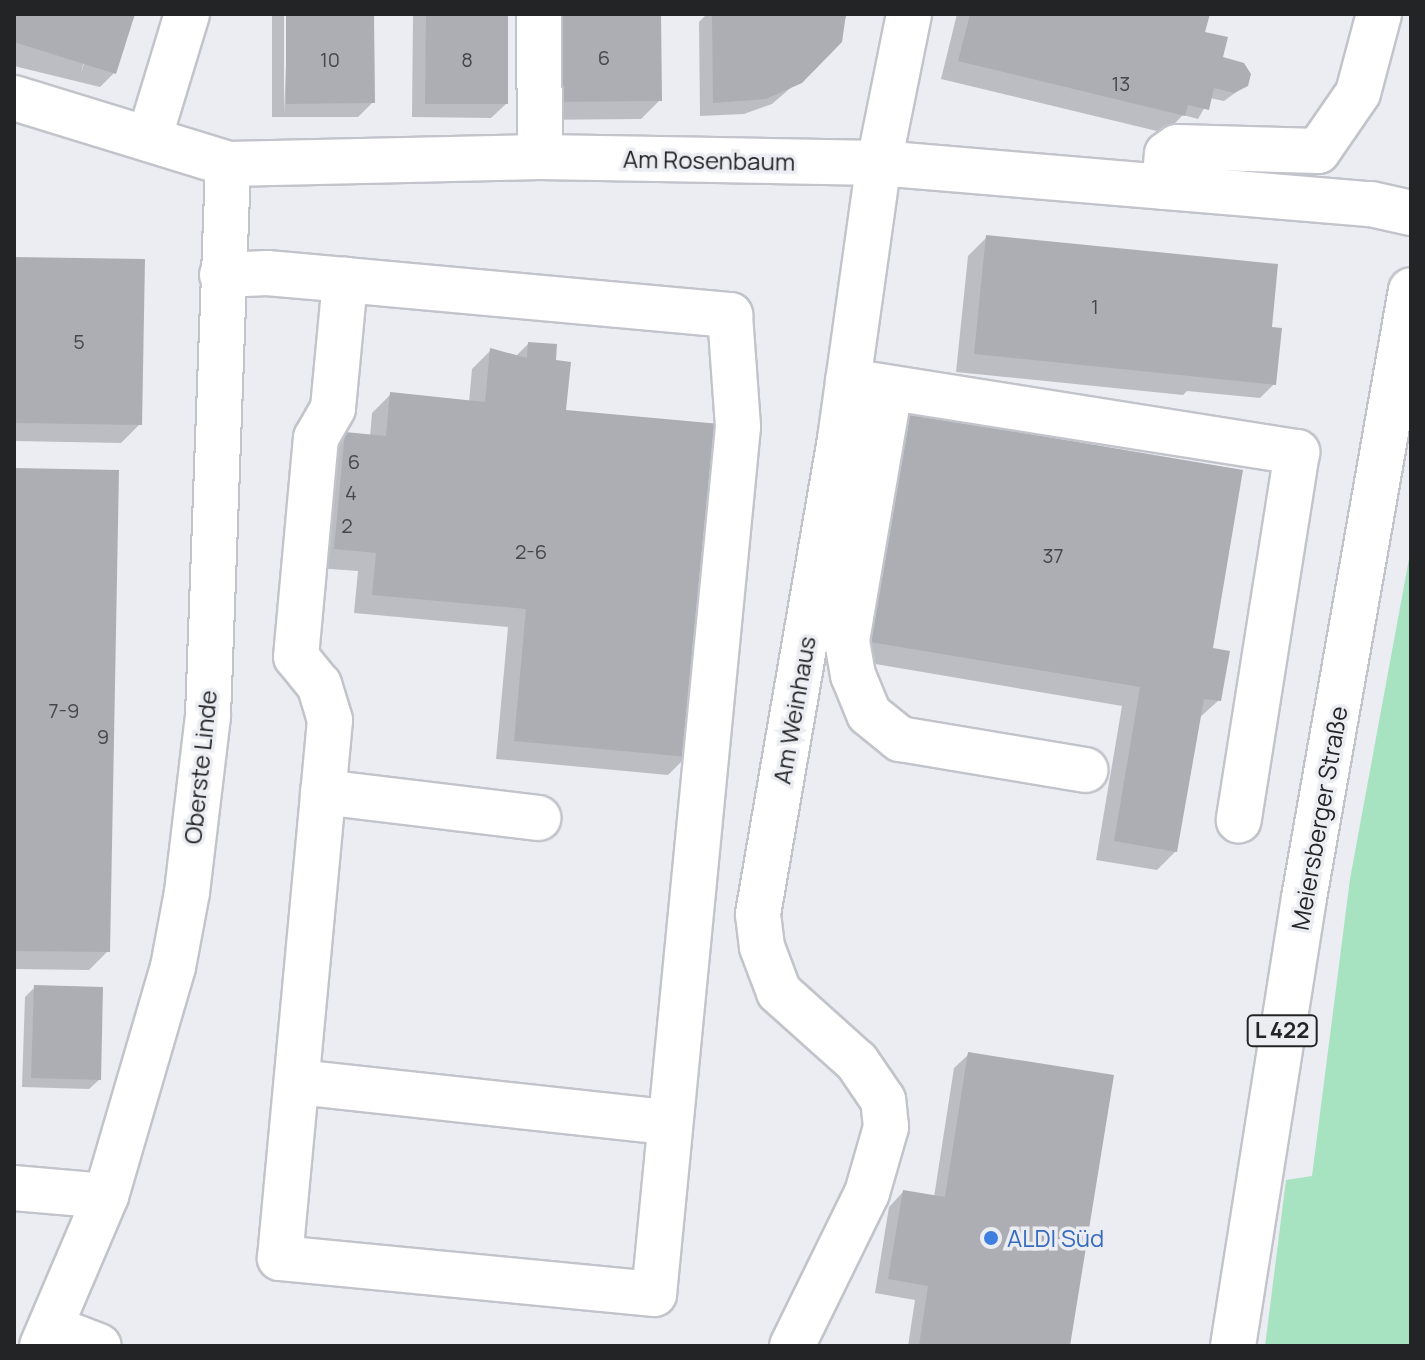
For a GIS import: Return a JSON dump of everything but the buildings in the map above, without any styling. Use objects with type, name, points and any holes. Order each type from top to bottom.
[{"type":"street","points":[[149,139],[187,14]]},
{"type":"street","points":[[539,14],[540,157]]},
{"type":"street","name":"Am Weinhaus","points":[[792,1346],[867,1193],[886,1127],[883,1100],[857,1062],[779,992],[762,947],[758,914],[869,385],[879,163],[909,14]]},
{"type":"street","points":[[1164,187],[1167,154],[1177,147],[1318,151],[1358,93],[1379,14]]},
{"type":"street","name":"Am Rosenbaum","points":[[14,98],[228,164],[540,157],[879,163],[1371,204],[1411,213]]},
{"type":"street","name":"Oberste Linde","points":[[47,1337],[106,1196],[173,967],[187,892],[208,716],[228,164]]},
{"type":"street","points":[[222,275],[345,280],[730,315],[738,427],[709,763],[668,1122],[654,1294],[280,1258],[330,720],[319,685],[296,657],[316,438],[333,408],[345,280]]},
{"type":"street","name":"Meiersberger Straße","points":[[1233,1346],[1301,913],[1411,290]]},
{"type":"street","points":[[1085,770],[900,739],[869,714],[853,675],[847,641],[869,385],[1297,452],[1239,820]]},
{"type":"street","points":[[323,792],[538,818]]},
{"type":"street","points":[[298,1082],[668,1122]]},
{"type":"street","points":[[14,1188],[106,1196]]},
{"type":"street","points":[[47,1337],[99,1346]]},
{"type":"green space","points":[[1411,548],[1411,1346],[1265,1346],[1286,1180],[1312,1176],[1350,879]]},
{"type":"place","name":"ALDI Süd","points":[[991,1238]]}]
